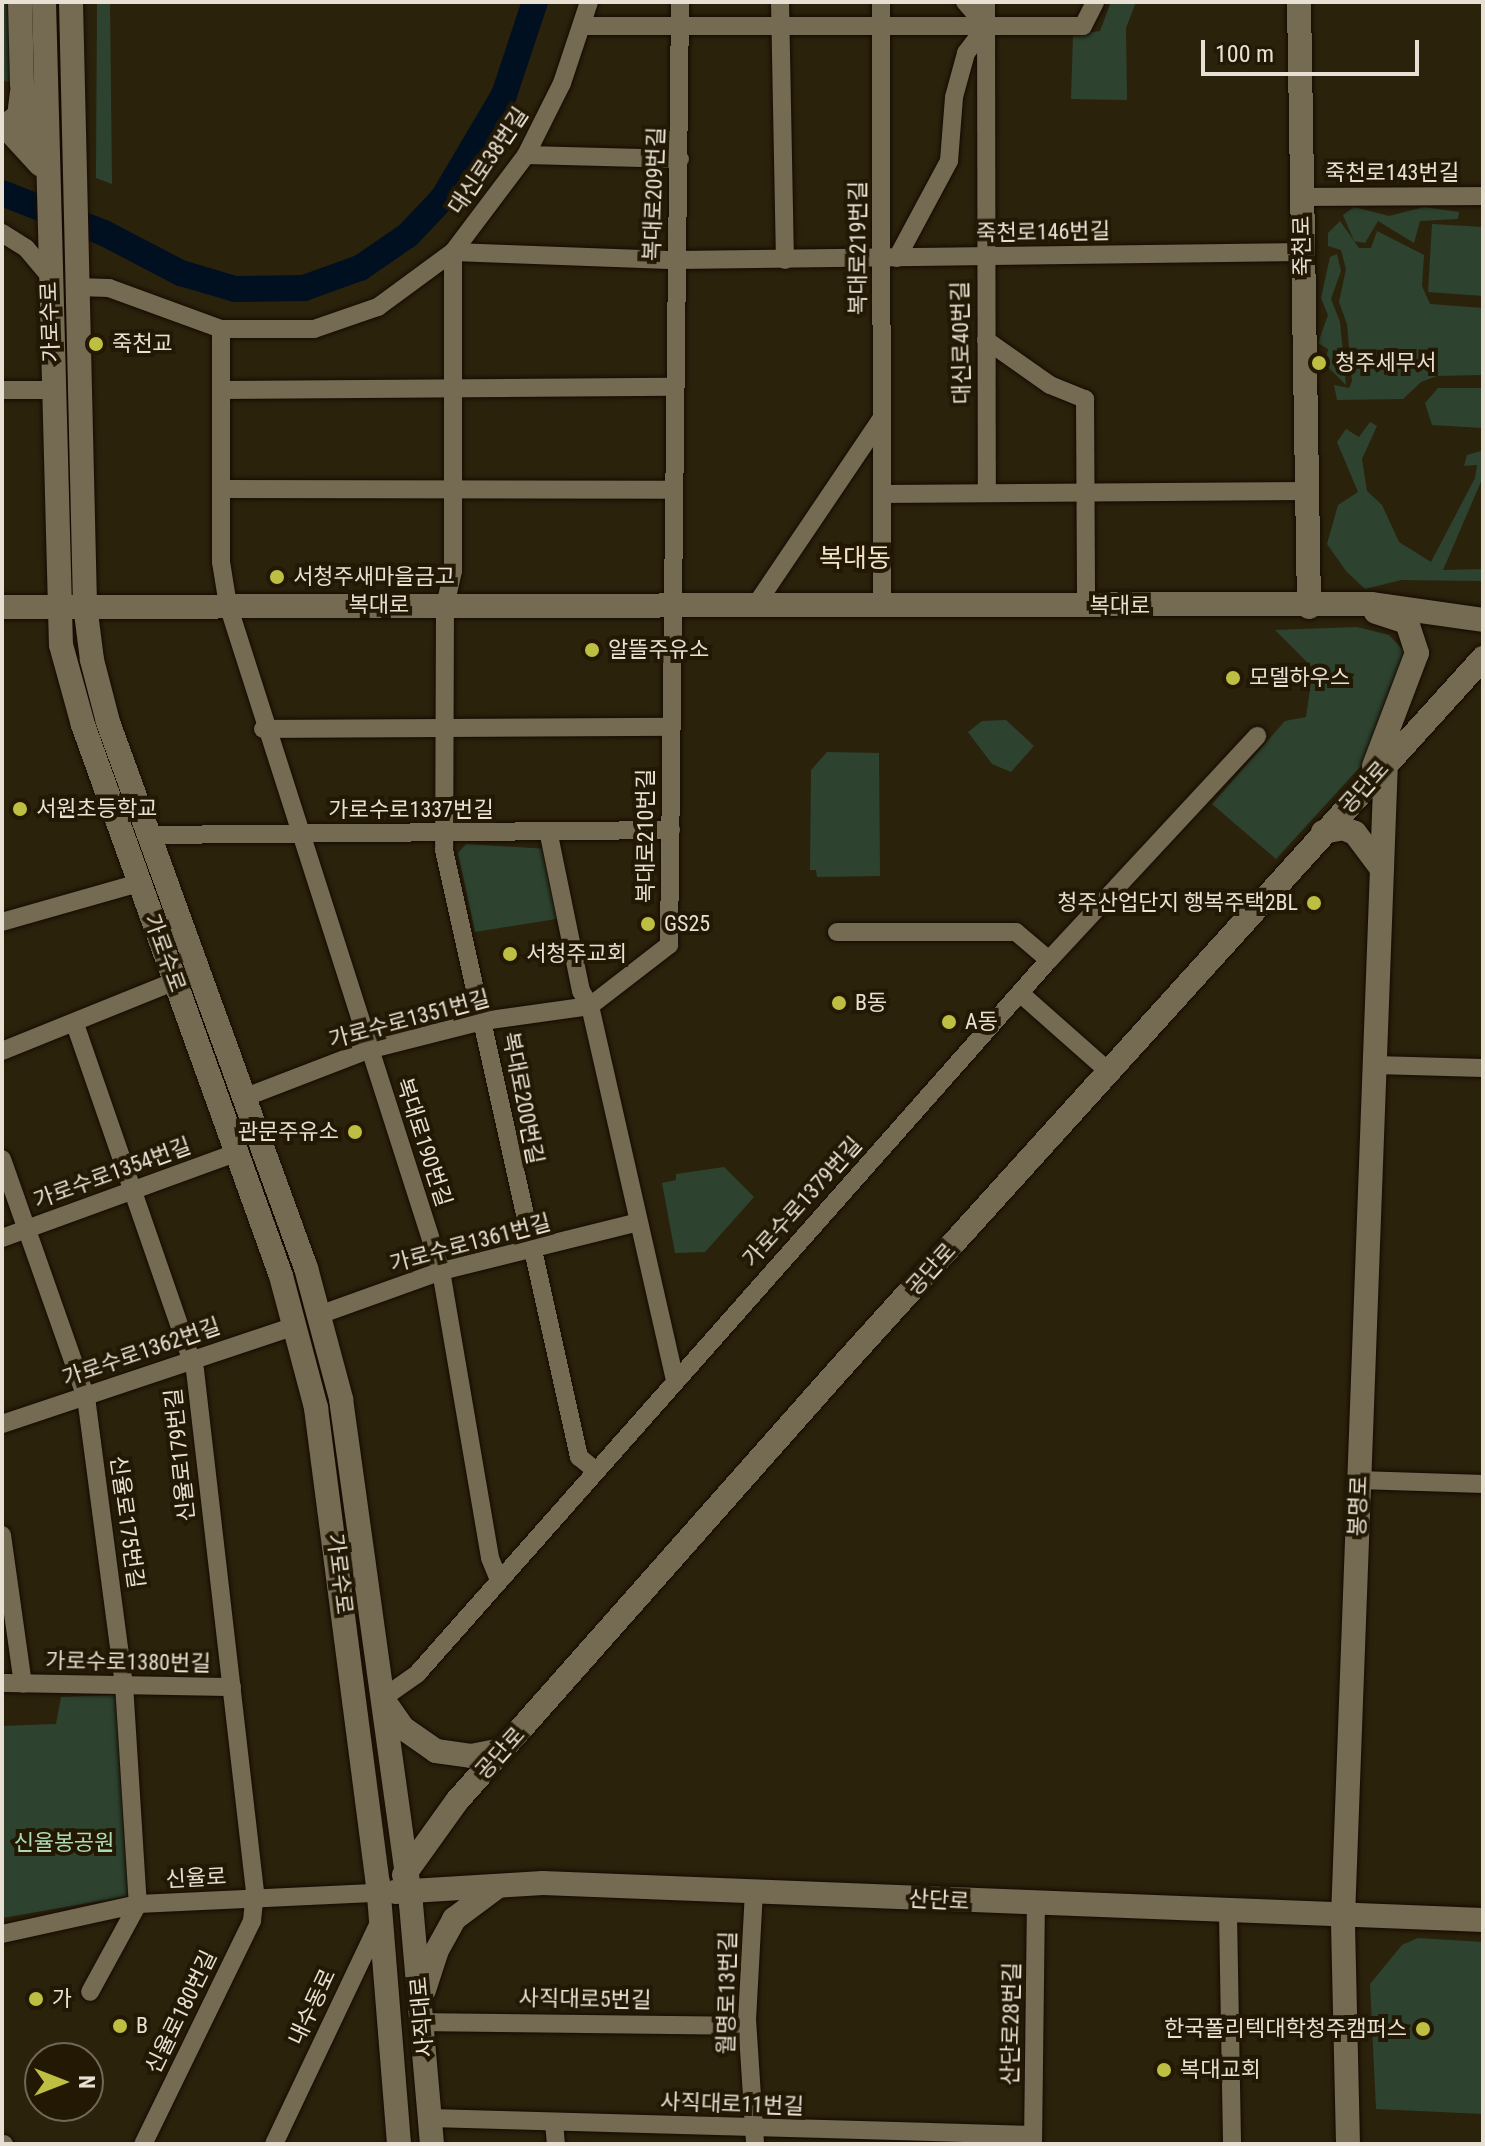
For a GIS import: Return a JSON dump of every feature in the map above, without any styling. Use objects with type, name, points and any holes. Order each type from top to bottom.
[{"type":"street","points":[[20,2],[22,111],[3,125],[47,172]]},
{"type":"street","name":"가로수로","points":[[44,2],[58,605],[71,688],[238,1152],[295,1326],[327,1471],[397,1886]]},
{"type":"street","name":"가로수로","points":[[71,2],[85,605],[104,710],[246,1097],[319,1315],[353,1464],[383,1698],[397,1886]]},
{"type":"street","points":[[75,183],[87,117],[88,2]]},
{"type":"street","name":"대신로38번길","points":[[221,329],[314,329],[347,320],[378,307],[453,252],[526,155],[544,125],[589,2]]},
{"type":"street","name":"복대로209번길","points":[[671,605],[680,2]]},
{"type":"street","points":[[780,2],[785,260]]},
{"type":"street","name":"복대로219번길","points":[[881,2],[889,258],[882,418],[882,606]]},
{"type":"street","points":[[965,2],[986,26]]},
{"type":"street","name":"대신로40번길","points":[[986,2],[983,257],[987,492]]},
{"type":"street","points":[[582,26],[880,22],[1083,26],[1095,2]]},
{"type":"street","name":"죽천로","points":[[1299,2],[1309,607]]},
{"type":"street","points":[[889,258],[949,161],[954,97],[966,53],[986,26]]},
{"type":"street","points":[[22,84],[47,172]]},
{"type":"street","points":[[526,155],[680,159]]},
{"type":"street","name":"죽천로143번길","points":[[1302,197],[1483,196]]},
{"type":"street","points":[[2,233],[26,248],[49,275]]},
{"type":"street","name":"죽천로146번길","points":[[453,252],[676,260],[785,260],[1303,252]]},
{"type":"street","name":"복대로200번길","points":[[453,252],[453,571],[445,605],[444,834],[530,1252],[579,1457],[594,1469]]},
{"type":"street","points":[[77,287],[109,288],[221,329]]},
{"type":"street","name":"복대로190번길","points":[[221,329],[221,489],[228,605],[263,729],[441,1271],[490,1558],[499,1580]]},
{"type":"street","points":[[986,340],[1050,385],[1085,399],[1086,606]]},
{"type":"street","points":[[221,390],[674,387]]},
{"type":"street","points":[[2,390],[52,390]]},
{"type":"street","points":[[755,606],[882,418]]},
{"type":"street","points":[[221,489],[672,490]]},
{"type":"street","points":[[882,494],[1306,491]]},
{"type":"street","points":[[1363,604],[1483,602]]},
{"type":"street","points":[[1363,604],[1407,622],[1417,653],[1407,689],[1365,786]]},
{"type":"street","name":"복대로","points":[[2,607],[1309,607],[1363,604],[1483,620]]},
{"type":"street","name":"복대로210번길","points":[[669,945],[671,605]]},
{"type":"street","name":"공단로","points":[[397,1886],[502,1750],[1108,1071],[1483,658]]},
{"type":"street","points":[[263,729],[443,725],[670,727]]},
{"type":"street","name":"가로수로1379번길","points":[[383,1698],[417,1674],[594,1469],[1049,960],[1257,736]]},
{"type":"street","name":"봉명로","points":[[1348,2144],[1343,1917],[1386,763]]},
{"type":"street","points":[[1323,832],[1343,828],[1355,833],[1382,869]]},
{"type":"street","name":"가로수로1337번길","points":[[151,835],[549,835],[671,830]]},
{"type":"street","points":[[549,835],[581,991],[590,1006],[635,1223],[675,1380]]},
{"type":"street","points":[[2,922],[139,883]]},
{"type":"street","points":[[837,932],[1016,932],[1049,960]]},
{"type":"street","name":"가로수로1351번길","points":[[246,1097],[368,1050],[483,1021],[590,1006],[669,945]]},
{"type":"street","points":[[2,1051],[175,981]]},
{"type":"street","points":[[1021,994],[1108,1071]]},
{"type":"street","name":"신율로179번길","points":[[75,1024],[188,1360],[195,1370],[255,1899]]},
{"type":"street","points":[[1375,1065],[1483,1068]]},
{"type":"street","name":"가로수로1354번길","points":[[2,1238],[132,1194],[238,1152]]},
{"type":"street","name":"신율로175번길","points":[[2,1159],[86,1397],[124,1684],[138,1904]]},
{"type":"street","name":"가로수로1361번길","points":[[319,1315],[441,1271],[530,1252],[635,1223]]},
{"type":"street","name":"가로수로1362번길","points":[[2,1424],[295,1326]]},
{"type":"street","points":[[1359,1480],[1483,1484]]},
{"type":"street","name":"가로수로1380번길","points":[[3,1542],[23,1684]]},
{"type":"street","name":"가로수로1380번길","points":[[2,1683],[232,1687]]},
{"type":"street","points":[[383,1698],[403,1728],[436,1751],[471,1756],[502,1750]]},
{"type":"street","points":[[422,2013],[447,1930],[463,1909],[501,1885]]},
{"type":"street","name":"산단로","points":[[397,1886],[501,1885],[754,1891],[1228,1913],[1483,1920]]},
{"type":"street","name":"신율로","points":[[2,1934],[138,1904],[255,1899],[397,1886]]},
{"type":"street","name":"사직대로","points":[[397,1886],[380,1923],[399,2144]]},
{"type":"street","name":"사직대로","points":[[397,1886],[422,2013],[432,2144]]},
{"type":"street","name":"월명로13번길","points":[[754,1891],[747,2026],[754,2136]]},
{"type":"street","name":"신율로180번길","points":[[143,2144],[252,1921],[255,1899]]},
{"type":"street","points":[[90,1992],[138,1904]]},
{"type":"street","name":"산단로28번길","points":[[1033,2140],[1036,1905]]},
{"type":"street","points":[[1228,1913],[1232,2144]]},
{"type":"street","name":"내수동로","points":[[274,2144],[380,1923]]},
{"type":"street","name":"사직대로5번길","points":[[422,2013],[747,2026]]},
{"type":"street","name":"사직대로11번길","points":[[430,2118],[554,2122],[754,2136],[1033,2140]]},
{"type":"street","points":[[554,2122],[556,2144]]},
{"type":"green space","points":[[2,2],[12,2],[14,84],[2,80]]},
{"type":"green space","points":[[97,2],[110,2],[112,184],[96,178]]},
{"type":"green space","points":[[1111,2],[1136,2],[1126,28],[1127,100],[1071,99],[1073,35],[1100,31]]},
{"type":"green space","points":[[1354,207],[1389,216],[1424,207],[1459,212],[1458,219],[1420,221],[1414,243],[1378,221],[1365,243],[1354,241],[1343,215]]},
{"type":"green space","points":[[1340,221],[1359,248],[1371,248],[1377,231],[1424,255],[1422,286],[1430,304],[1483,308],[1483,375],[1437,376],[1421,382],[1403,399],[1337,400],[1334,385],[1349,388],[1352,381],[1347,324],[1339,302],[1346,269],[1341,250],[1328,246],[1328,233]]},
{"type":"green space","points":[[1432,224],[1483,227],[1483,296],[1428,292]]},
{"type":"green space","points":[[1337,254],[1341,271],[1331,299],[1340,322],[1346,385],[1325,364],[1328,349],[1318,343],[1328,315],[1321,298],[1330,257]]},
{"type":"green space","points":[[1438,388],[1483,388],[1483,428],[1432,425],[1425,403]]},
{"type":"green space","points":[[1370,422],[1377,426],[1362,459],[1367,491],[1382,505],[1399,542],[1431,562],[1475,478],[1477,465],[1464,466],[1467,455],[1481,451],[1483,477],[1443,570],[1483,569],[1483,581],[1401,580],[1365,589],[1346,571],[1327,544],[1338,505],[1358,492],[1337,442],[1346,429],[1359,437]]},
{"type":"green space","points":[[1357,627],[1389,635],[1405,652],[1369,757],[1276,859],[1212,804],[1285,721],[1306,717],[1313,668],[1275,630]]},
{"type":"green space","points":[[1006,720],[1034,746],[1011,772],[992,764],[968,732],[982,721]]},
{"type":"green space","points":[[827,752],[879,753],[880,876],[817,877],[816,870],[810,870],[811,770]]},
{"type":"green space","points":[[466,844],[549,849],[562,918],[475,932],[458,853]]},
{"type":"green space","points":[[724,1167],[754,1197],[705,1252],[675,1253],[662,1183],[676,1180],[676,1174]]},
{"type":"green space","name":"신율봉공원","points":[[116,1695],[129,1896],[2,1918],[2,1726],[56,1724],[61,1697]]},
{"type":"green space","name":"한국폴리텍대학청주캠퍼스","points":[[1418,1938],[1483,1942],[1483,2114],[1376,2109],[1370,1984],[1402,1945]]},
{"type":"waterway","points":[[2,193],[104,233],[181,273],[235,289],[304,288],[360,268],[408,235],[443,198],[504,95],[535,2]]},
{"type":"place","name":"죽천교","points":[[96,344]]},
{"type":"place","name":"청주세무서","points":[[1319,363]]},
{"type":"place","name":"서청주새마을금고","points":[[277,577]]},
{"type":"place","name":"알뜰주유소","points":[[592,650]]},
{"type":"place","name":"모델하우스","points":[[1233,678]]},
{"type":"place","name":"서원초등학교","points":[[20,809]]},
{"type":"place","name":"청주산업단지 행복주택2BL","points":[[1314,903]]},
{"type":"place","name":"GS25","points":[[648,924]]},
{"type":"place","name":"서청주교회","points":[[510,954]]},
{"type":"place","name":"B동","points":[[839,1003]]},
{"type":"place","name":"A동","points":[[949,1022]]},
{"type":"place","name":"관문주유소","points":[[355,1132]]},
{"type":"place","name":"가","points":[[36,1999]]},
{"type":"place","name":"B","points":[[120,2026]]},
{"type":"place","name":"한국폴리텍대학청주캠퍼스","points":[[1423,2029]]},
{"type":"place","name":"복대교회","points":[[1164,2070]]},
{"type":"district","name":"복대동","points":[[855,559]]}]
